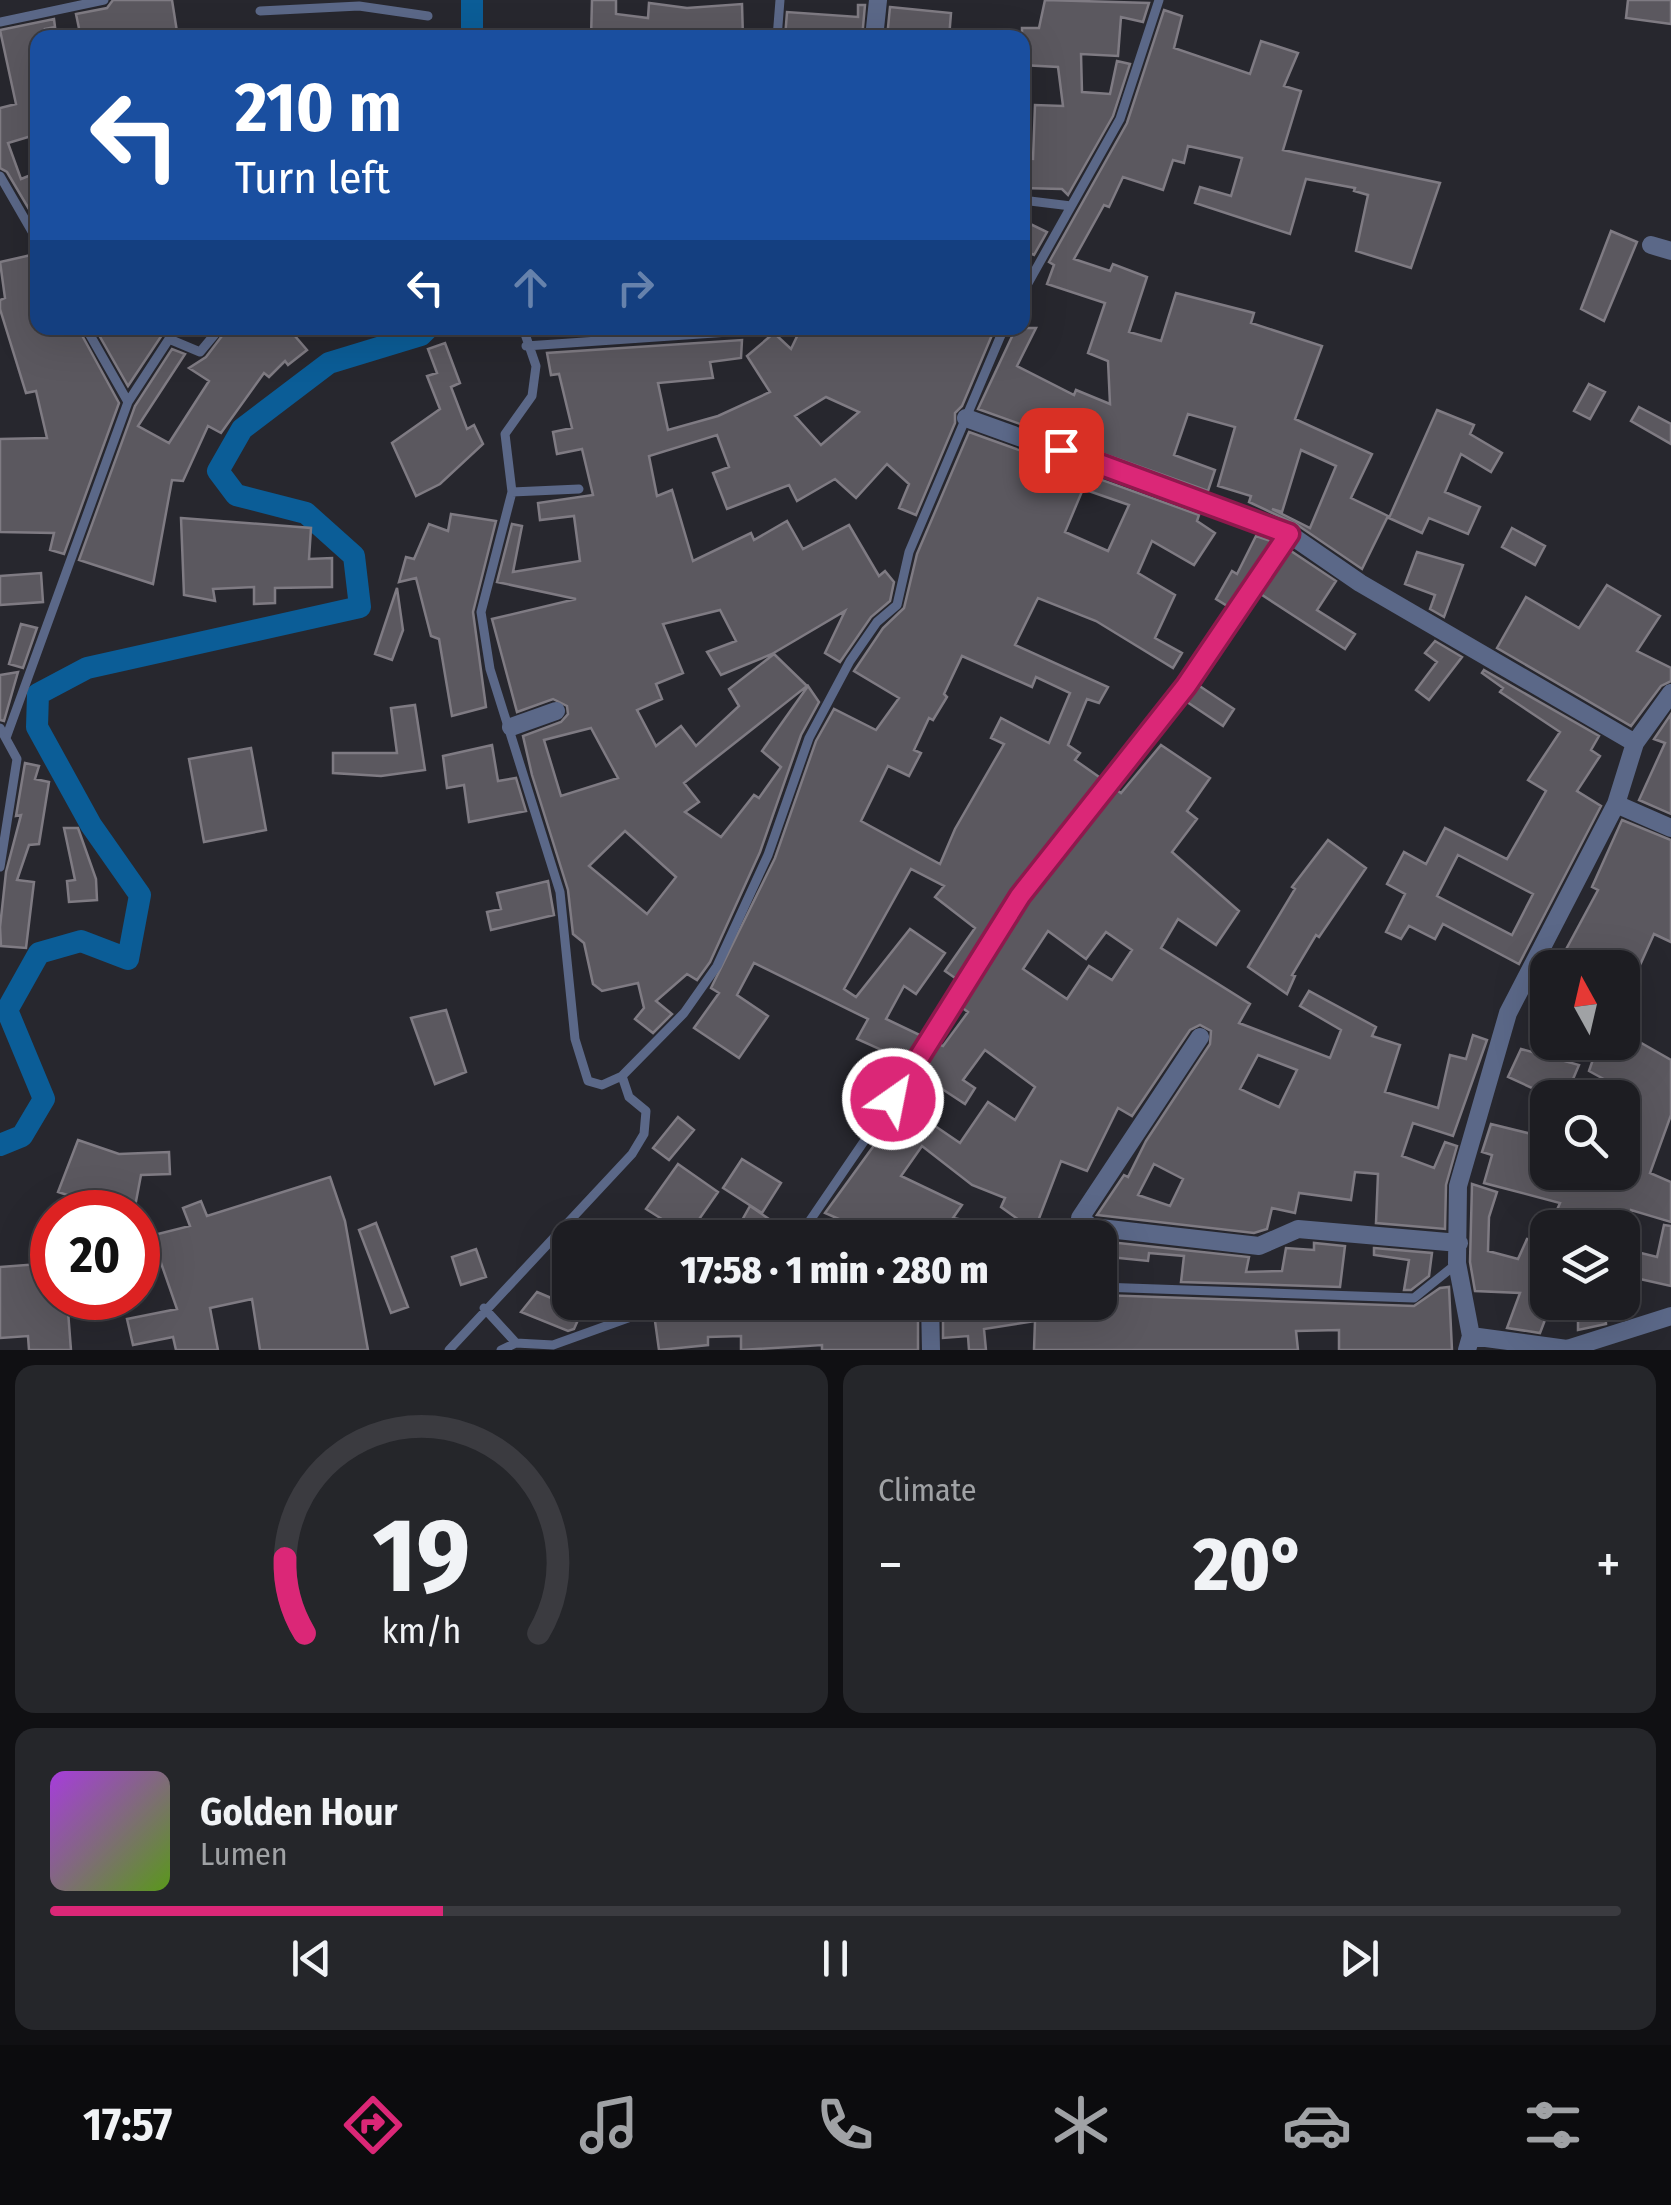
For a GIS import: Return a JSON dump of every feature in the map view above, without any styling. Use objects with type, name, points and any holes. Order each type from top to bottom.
[{"type":"street","points":[[875,30],[878,0]]},
{"type":"street","points":[[1650,244],[1671,251]]},
{"type":"street","points":[[966,418],[1289,534],[1360,583],[1635,743]]},
{"type":"street","points":[[1671,693],[1665,719],[1635,743],[1616,804],[1508,1014],[1458,1186],[1457,1263],[1469,1343],[1567,1348],[1671,1316]]},
{"type":"street","points":[[511,727],[556,711]]},
{"type":"street","points":[[1616,804],[1671,828]]},
{"type":"street","points":[[1081,1220],[1200,1037]]},
{"type":"street","points":[[1117,1234],[1258,1246],[1298,1229],[1459,1243]]},
{"type":"street","points":[[930,1320],[931,1350]]},
{"type":"lane","points":[[0,22],[104,0]]},
{"type":"lane","points":[[778,30],[780,0]]},
{"type":"lane","points":[[1030,280],[1120,119],[1160,0]]},
{"type":"lane","points":[[260,11],[360,3],[428,16]]},
{"type":"lane","points":[[0,176],[30,228]]},
{"type":"lane","points":[[1030,201],[1072,206]]},
{"type":"lane","points":[[90,335],[128,402]]},
{"type":"lane","points":[[6,738],[128,402],[169,340],[200,352],[214,335]]},
{"type":"lane","points":[[524,335],[536,366],[532,396],[505,434],[512,492],[481,612],[490,669],[560,892],[579,1053],[588,1081],[602,1085],[622,1076],[684,1013],[716,966],[768,855],[809,738],[850,661],[877,622],[898,605],[909,552],[1001,335]]},
{"type":"lane","points":[[526,346],[686,335]]},
{"type":"lane","points":[[512,492],[579,489]]},
{"type":"lane","points":[[810,1220],[912,1071],[1020,896],[1186,686],[1289,534]]},
{"type":"lane","points":[[0,728],[16,760],[0,867]]},
{"type":"lane","points":[[450,1350],[484,1308],[540,1257],[644,1134],[646,1111],[629,1097],[622,1076]]},
{"type":"lane","points":[[1117,1288],[1414,1298],[1457,1263]]},
{"type":"lane","points":[[484,1308],[516,1343]]},
{"type":"lane","points":[[501,1350],[516,1343],[555,1348],[625,1320]]},
{"type":"building","points":[[113,0],[172,0],[177,30],[79,30],[76,14],[107,8]]},
{"type":"building","points":[[592,0],[616,0],[616,14],[648,18],[649,3],[687,8],[742,4],[743,30],[591,30]]},
{"type":"building","points":[[1045,0],[1149,3],[1143,22],[1121,17],[1118,56],[1081,54],[1082,92],[1110,94],[1117,61],[1130,64],[1113,116],[1068,195],[1062,189],[1030,188],[1035,105],[1063,106],[1058,67],[1030,65],[1030,30],[1022,28],[1039,28]]},
{"type":"building","points":[[1628,0],[1671,0],[1671,24],[1626,18]]},
{"type":"building","points":[[858,5],[865,5],[863,30],[786,30],[787,12],[858,17]]},
{"type":"building","points":[[890,7],[951,13],[950,30],[888,30]]},
{"type":"building","points":[[1164,10],[1182,16],[1174,48],[1250,74],[1261,41],[1298,53],[1284,86],[1301,91],[1283,150],[1440,183],[1411,268],[1356,251],[1368,195],[1354,191],[1355,188],[1306,179],[1290,234],[1195,203],[1200,187],[1231,196],[1242,158],[1188,146],[1184,163],[1173,160],[1163,190],[1123,177],[1109,207],[1104,205],[1074,259],[1110,271],[1113,264],[1147,277],[1129,332],[1161,341],[1176,293],[1254,313],[1251,323],[1322,346],[1295,419],[1372,454],[1351,498],[1388,516],[1362,569],[1296,524],[1249,502],[1251,496],[1218,486],[1235,427],[1188,414],[1174,455],[1215,470],[1208,491],[978,409],[1013,335],[1030,335],[1030,328],[1036,328],[1017,366],[1074,395],[1076,390],[1110,404],[1108,361],[1088,353],[1105,303],[1047,284],[1054,265],[1049,262],[1127,123]],"holes":[[[1301,450],[1336,466],[1310,528],[1272,509],[1282,512]]]},
{"type":"building","points":[[54,19],[55,27],[30,30],[30,136],[8,143],[21,179],[30,175],[30,211],[7,172],[0,168],[0,108],[16,104],[0,30]]},
{"type":"building","points":[[1030,224],[1047,232],[1034,255],[1030,253]]},
{"type":"building","points":[[1611,231],[1637,242],[1604,321],[1581,309]]},
{"type":"building","points":[[30,255],[30,335],[82,335],[119,403],[64,554],[50,550],[54,533],[0,532],[0,439],[47,438],[36,391],[26,393],[0,309],[0,300],[5,298],[0,262]]},
{"type":"building","points":[[99,335],[162,335],[128,386]]},
{"type":"building","points":[[223,335],[294,335],[307,350],[288,365],[285,361],[269,377],[264,373],[221,433],[208,426],[183,481],[172,480],[153,584],[79,560],[135,406],[172,349],[185,354],[138,426],[169,443],[209,381],[189,368],[206,357]]},
{"type":"building","points":[[776,335],[791,349],[798,335],[992,335],[962,406],[955,413],[955,423],[916,515],[899,508],[909,484],[887,464],[856,498],[835,479],[797,501],[789,485],[727,509],[713,473],[729,467],[717,435],[649,456],[657,496],[672,490],[693,561],[751,533],[754,540],[787,521],[803,549],[849,525],[879,576],[885,571],[894,582],[890,601],[871,617],[840,662],[825,653],[845,611],[772,654],[721,675],[707,652],[736,641],[720,610],[663,624],[683,673],[656,684],[662,699],[637,710],[656,746],[681,726],[696,746],[739,706],[729,689],[774,654],[807,686],[684,783],[699,802],[685,812],[721,837],[754,795],[759,798],[781,767],[762,751],[808,686],[819,702],[801,735],[760,852],[710,962],[697,980],[687,974],[656,1001],[672,1014],[653,1033],[635,1019],[644,1008],[638,983],[602,991],[593,984],[584,943],[573,934],[568,890],[523,736],[561,722],[568,714],[567,706],[553,699],[517,712],[492,619],[576,599],[497,582],[512,524],[522,526],[513,572],[580,561],[574,516],[540,520],[538,503],[593,495],[582,449],[557,454],[553,432],[572,428],[559,374],[551,375],[547,353],[742,340],[741,358],[710,362],[713,378],[658,383],[668,430],[718,416],[770,392],[747,356]],"holes":[[[826,397],[859,412],[821,445],[795,416]],[[591,728],[618,778],[561,796],[544,740]],[[625,831],[676,877],[647,914],[589,866]]]},
{"type":"building","points":[[445,343],[460,383],[451,387],[467,429],[474,425],[483,444],[440,484],[416,496],[392,443],[440,409],[427,376],[437,373],[428,349]]},
{"type":"building","points":[[1589,384],[1605,392],[1590,419],[1574,411]]},
{"type":"building","points":[[1639,407],[1671,424],[1671,444],[1631,421]]},
{"type":"building","points":[[1437,410],[1474,425],[1470,434],[1502,453],[1491,472],[1461,454],[1445,492],[1480,507],[1468,534],[1429,518],[1422,533],[1389,518]]},
{"type":"building","points":[[969,432],[1199,515],[1197,521],[1215,533],[1194,565],[1152,541],[1138,573],[1175,595],[1155,638],[1182,653],[1173,668],[1096,621],[1038,598],[1015,645],[1108,687],[1099,703],[1087,699],[1068,745],[1080,753],[1075,760],[1102,779],[1014,891],[958,980],[945,971],[975,928],[935,897],[944,886],[911,869],[844,989],[856,997],[910,929],[945,953],[916,994],[904,986],[886,1019],[924,1037],[908,1062],[857,1039],[868,1019],[754,963],[737,995],[768,1016],[739,1058],[694,1028],[719,993],[711,988],[775,858],[816,741],[834,709],[876,730],[899,698],[854,671],[883,628],[904,608],[917,554]],"holes":[[[1083,489],[1129,505],[1108,551],[1065,532]],[[962,656],[1032,687],[1036,677],[1070,693],[1049,743],[1001,718],[991,738],[1004,744],[955,829],[940,864],[861,821],[888,766],[909,776],[921,753],[914,750],[929,718],[933,720],[947,697],[944,694]]]},
{"type":"building","points":[[451,514],[496,521],[473,612],[486,707],[452,716],[439,639],[431,636],[416,578],[399,582],[406,557],[414,559],[429,524],[448,531]]},
{"type":"building","points":[[181,518],[311,528],[309,559],[332,558],[332,587],[275,588],[275,603],[254,604],[254,587],[213,589],[215,601],[184,595]]},
{"type":"building","points":[[1512,528],[1545,546],[1535,565],[1502,547]]},
{"type":"building","points":[[1256,536],[1274,542],[1229,607],[1216,599],[1232,571],[1237,574]]},
{"type":"building","points":[[1288,549],[1336,581],[1317,610],[1355,634],[1345,649],[1259,593],[1243,616]]},
{"type":"building","points":[[1417,552],[1463,565],[1444,617],[1430,609],[1435,595],[1405,584]]},
{"type":"building","points":[[41,573],[43,602],[0,605],[0,576]]},
{"type":"building","points":[[1607,585],[1660,616],[1637,651],[1671,668],[1671,681],[1661,686],[1631,726],[1497,648],[1526,597],[1579,628]]},
{"type":"building","points":[[397,588],[403,630],[392,660],[375,654]]},
{"type":"building","points":[[21,624],[37,628],[23,668],[9,664]]},
{"type":"building","points":[[1435,641],[1462,657],[1429,700],[1416,690],[1437,662],[1425,653]]},
{"type":"building","points":[[1484,670],[1599,736],[1591,750],[1600,756],[1577,791],[1601,806],[1519,964],[1443,924],[1435,939],[1409,926],[1401,939],[1386,932],[1405,894],[1387,884],[1404,852],[1426,864],[1445,828],[1507,859],[1546,791],[1528,780],[1560,732],[1500,692],[1503,688],[1482,673]],"holes":[[[1458,855],[1533,894],[1512,935],[1437,896]]]},
{"type":"building","points":[[18,672],[4,721],[0,720],[0,675]]},
{"type":"building","points":[[1198,685],[1234,709],[1223,726],[1187,702]]},
{"type":"building","points":[[415,705],[425,770],[381,776],[333,773],[333,753],[397,753],[391,708]]},
{"type":"building","points":[[1671,714],[1671,814],[1639,800],[1665,743],[1654,739]]},
{"type":"building","points":[[492,745],[498,781],[516,778],[526,811],[469,822],[464,785],[447,788],[443,756]]},
{"type":"building","points":[[1161,745],[1210,778],[1187,811],[1197,819],[1172,852],[1239,911],[1216,945],[1178,919],[1161,948],[1250,1004],[1239,1023],[1330,1058],[1341,1030],[1300,1006],[1309,991],[1376,1027],[1372,1036],[1400,1045],[1385,1092],[1438,1108],[1450,1055],[1466,1059],[1473,1035],[1487,1040],[1453,1136],[1413,1123],[1402,1156],[1434,1168],[1445,1142],[1457,1146],[1446,1185],[1445,1229],[1376,1223],[1378,1174],[1355,1172],[1351,1200],[1299,1193],[1295,1213],[1272,1208],[1267,1229],[1254,1233],[1097,1215],[1124,1175],[1128,1177],[1146,1141],[1210,1044],[1211,1031],[1200,1025],[1190,1030],[1132,1116],[1118,1108],[1087,1171],[1061,1161],[1038,1220],[1019,1220],[1001,1207],[1005,1198],[972,1185],[922,1146],[901,1176],[962,1205],[953,1218],[964,1220],[841,1220],[825,1213],[915,1089],[938,1044],[943,1046],[968,1012],[961,1007],[1027,901],[1115,789],[1121,793]],"holes":[[[1048,931],[1086,959],[1106,932],[1132,950],[1112,980],[1089,966],[1067,999],[1023,969]],[[985,1050],[1035,1087],[1015,1120],[988,1102],[960,1143],[919,1115],[939,1087],[965,1104],[975,1088],[963,1080]],[[1258,1055],[1297,1070],[1279,1107],[1240,1089]],[[1154,1164],[1183,1179],[1170,1206],[1138,1195]]]},
{"type":"building","points":[[251,748],[266,830],[204,842],[189,759]]},
{"type":"building","points":[[25,763],[39,766],[35,779],[49,782],[39,844],[29,845],[17,880],[34,882],[26,948],[1,946],[0,927],[6,872],[21,815],[16,816]]},
{"type":"building","points":[[1622,820],[1671,840],[1671,942],[1654,934],[1640,965],[1640,950],[1566,950],[1598,890],[1592,887]]},
{"type":"building","points":[[64,828],[78,828],[96,879],[97,900],[69,902],[67,881],[75,880]]},
{"type":"building","points":[[1328,840],[1366,868],[1319,937],[1316,935],[1292,975],[1295,976],[1287,994],[1248,967],[1295,889],[1292,887]]},
{"type":"building","points":[[548,881],[554,915],[491,930],[487,912],[501,909],[497,893]]},
{"type":"building","points":[[446,1010],[466,1072],[435,1084],[411,1018]]},
{"type":"building","points":[[1640,1042],[1671,1060],[1671,1115],[1650,1173],[1671,1182],[1671,1222],[1640,1210],[1557,1210],[1560,1203],[1484,1183],[1492,1155],[1482,1152],[1491,1124],[1530,1134],[1530,1190],[1640,1190],[1640,1080],[1606,1080],[1589,1071],[1593,1060],[1640,1060]]},
{"type":"building","points":[[1521,1049],[1530,1051],[1530,1060],[1561,1060],[1579,1065],[1573,1080],[1530,1080],[1530,1087],[1508,1077]]},
{"type":"building","points":[[678,1117],[694,1130],[669,1160],[653,1148]]},
{"type":"building","points":[[78,1140],[119,1154],[169,1152],[170,1174],[141,1175],[138,1190],[59,1190]]},
{"type":"building","points":[[742,1159],[781,1183],[762,1213],[723,1188]]},
{"type":"building","points":[[678,1164],[718,1192],[699,1220],[663,1220],[646,1209]]},
{"type":"building","points":[[330,1177],[345,1221],[368,1350],[260,1350],[252,1299],[210,1308],[218,1350],[176,1350],[173,1337],[133,1345],[127,1320],[160,1320],[160,1312],[177,1309],[160,1260],[160,1234],[190,1226],[183,1208],[201,1201],[207,1216]]},
{"type":"building","points":[[1472,1184],[1497,1192],[1489,1217],[1488,1251],[1518,1259],[1530,1240],[1530,1320],[1545,1320],[1540,1333],[1507,1328],[1520,1293],[1475,1291],[1470,1262]]},
{"type":"building","points":[[750,1206],[770,1220],[742,1220]]},
{"type":"building","points":[[376,1223],[408,1307],[391,1313],[359,1230]]},
{"type":"building","points":[[1664,1225],[1671,1226],[1671,1286],[1640,1279],[1640,1253],[1657,1257]]},
{"type":"building","points":[[1117,1243],[1249,1257],[1246,1272],[1282,1271],[1286,1248],[1314,1250],[1314,1243],[1345,1246],[1340,1287],[1181,1282],[1184,1256],[1149,1253],[1148,1261],[1117,1258]]},
{"type":"building","points":[[1374,1248],[1432,1253],[1429,1276],[1411,1290],[1404,1290],[1409,1260],[1374,1255]]},
{"type":"building","points":[[476,1249],[486,1277],[461,1285],[452,1257]]},
{"type":"building","points":[[30,1265],[30,1320],[69,1320],[71,1350],[29,1350],[28,1336],[0,1338],[0,1267]]},
{"type":"building","points":[[1449,1287],[1452,1350],[1339,1350],[1339,1330],[1296,1331],[1298,1350],[1034,1350],[1035,1321],[984,1329],[986,1350],[969,1350],[968,1336],[943,1338],[943,1320],[1117,1320],[1117,1296],[1414,1306],[1440,1288]]},
{"type":"building","points":[[537,1292],[552,1298],[552,1320],[578,1320],[574,1329],[568,1331],[521,1312]]},
{"type":"building","points":[[918,1320],[918,1350],[822,1350],[822,1345],[741,1350],[741,1336],[708,1337],[708,1345],[659,1350],[655,1321]]},
{"type":"building","points":[[1578,1320],[1606,1320],[1606,1324],[1578,1330]]},
{"type":"waterway","points":[[472,0],[472,30]]},
{"type":"waterway","points":[[0,1145],[22,1136],[44,1099],[7,1010],[39,953],[81,941],[128,959],[140,895],[91,825],[37,727],[38,694],[87,668],[360,607],[354,556],[306,513],[236,495],[218,471],[242,429],[329,363],[421,335]]},
{"type":"route","points":[[893,1099],[1020,896],[1186,686],[1289,534],[1061,450]]}]
